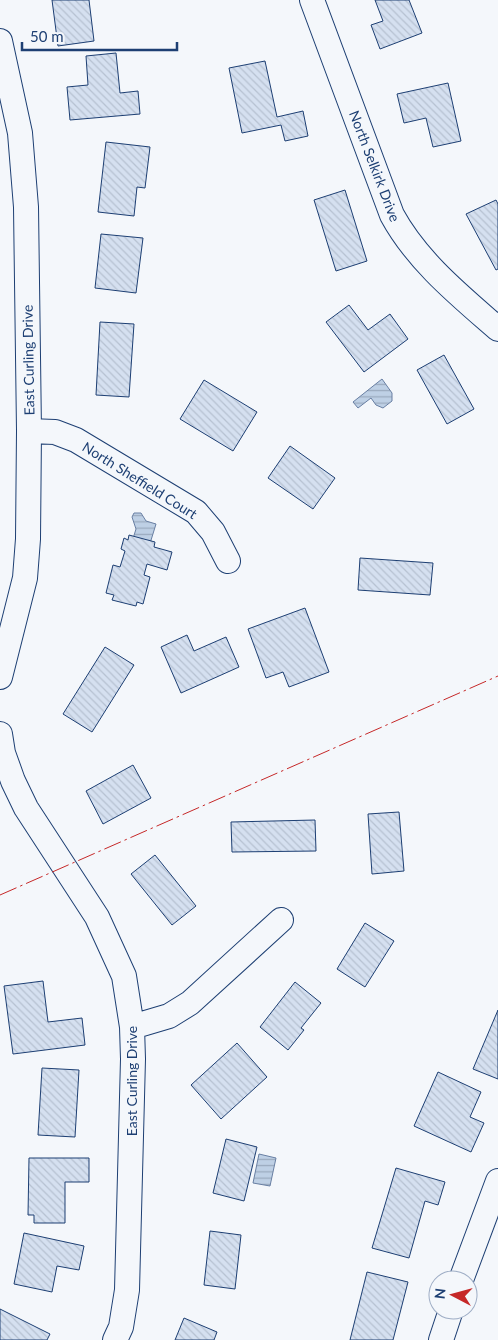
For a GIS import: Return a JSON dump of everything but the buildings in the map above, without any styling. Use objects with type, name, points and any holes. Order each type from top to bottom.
[{"type":"street","name":"North Selkirk Drive","points":[[312,0],[392,215],[422,258],[473,308],[498,329]]},
{"type":"street","name":"East Curling Drive","points":[[0,41],[20,133],[26,208],[29,431],[28,539],[25,578],[0,677]]},
{"type":"street","name":"North Sheffield Court","points":[[29,431],[55,432],[76,440],[196,512],[213,532],[228,561]]},
{"type":"street","name":"East Curling Drive","points":[[0,734],[3,753],[26,808],[97,916],[124,976],[132,1027],[127,1290],[121,1327],[115,1340]]},
{"type":"street","points":[[132,1027],[169,1016],[190,1003],[281,920]]},
{"type":"street","points":[[465,1270],[498,1180]]},
{"type":"street","points":[[441,1340],[448,1320]]},
{"type":"water","points":[[382,379],[392,393],[392,401],[383,408],[376,405],[371,398],[358,408],[353,402]]},
{"type":"water","points":[[134,513],[141,513],[146,521],[156,524],[148,550],[131,545],[136,529],[132,517]]},
{"type":"water","points":[[259,1154],[276,1158],[270,1186],[253,1183]]},
{"type":"power","points":[[0,895],[498,676]]}]
